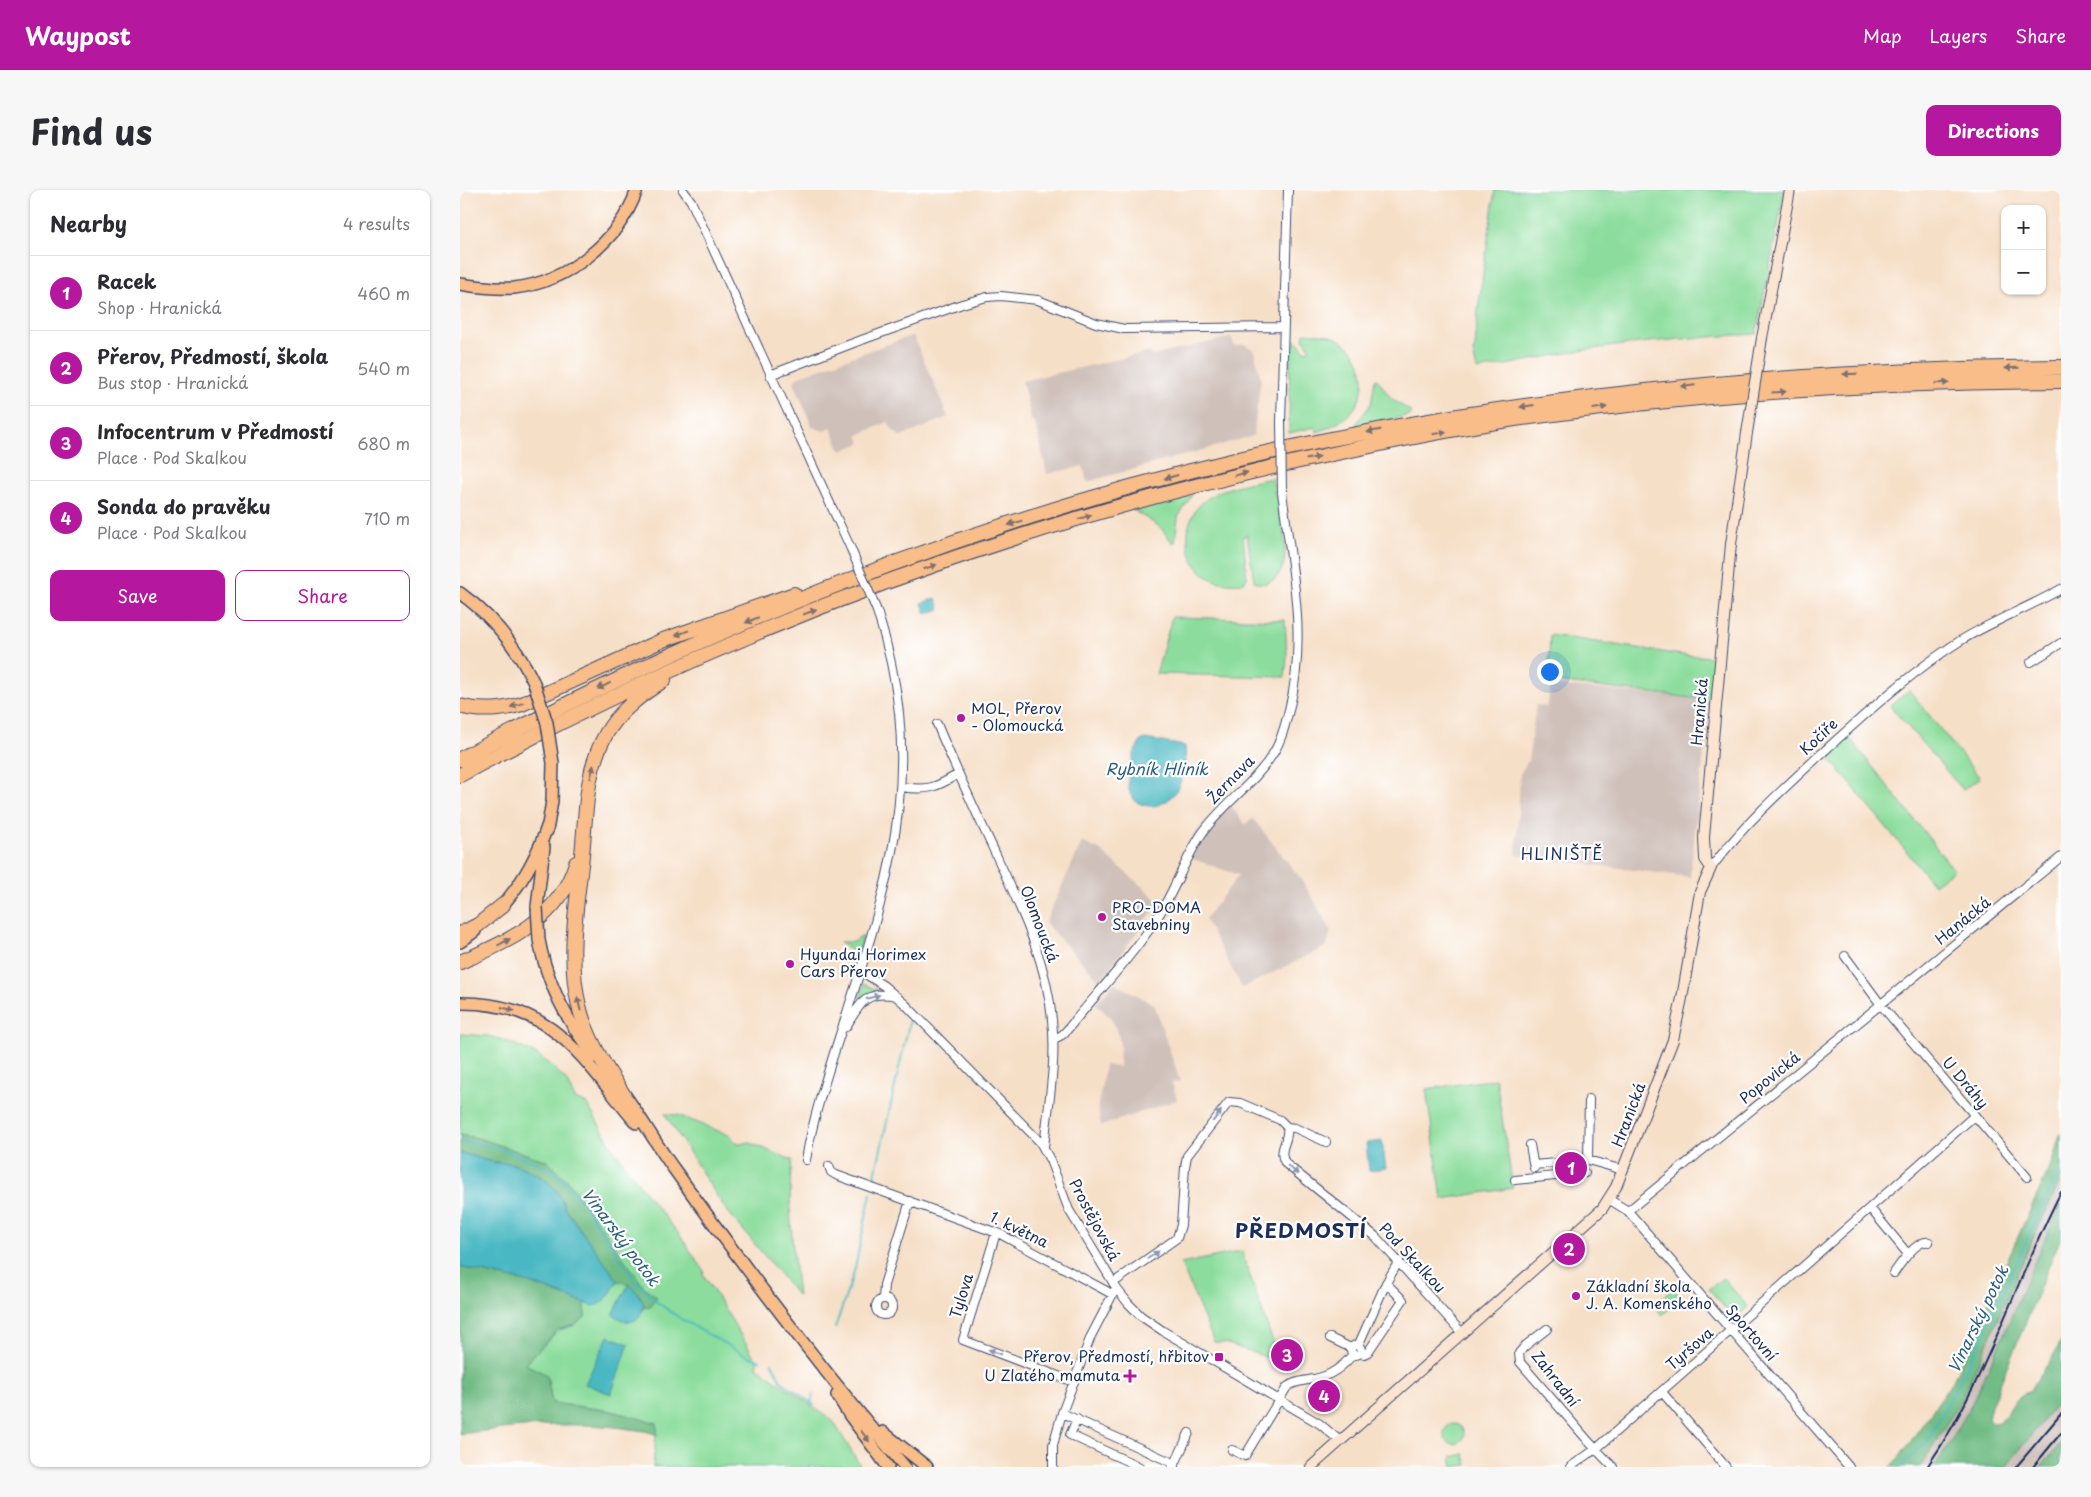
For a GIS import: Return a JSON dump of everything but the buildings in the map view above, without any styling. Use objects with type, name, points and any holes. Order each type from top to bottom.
[{"type":"highway","points":[[460,706],[486,710],[522,704],[662,640],[788,596],[878,570],[1093,498],[1235,460],[1316,442],[1473,413],[1619,393],[1734,381],[1808,375],[2061,367]]},
{"type":"highway","points":[[460,775],[539,733],[700,657],[884,583],[1014,539],[1165,494],[1265,468],[1392,441],[1500,422],[1621,406],[1726,395],[1935,384],[2061,381]]},
{"type":"highway","points":[[460,760],[516,729],[629,674],[766,614],[878,570]]},
{"type":"highway","points":[[623,1094],[591,1040],[582,1017],[577,995],[574,933],[592,767],[600,745],[611,727],[636,700],[700,657]]},
{"type":"highway","points":[[460,962],[520,933],[539,921],[554,905],[567,886],[575,867],[585,820]]},
{"type":"highway","points":[[460,934],[478,925],[503,905]]},
{"type":"main road","points":[[460,284],[512,288],[537,283],[560,274],[590,255],[612,234],[624,218],[636,190]]},
{"type":"main road","name":"Hranická","points":[[1311,1467],[1602,1210],[1610,1200],[1657,1084],[1674,1033],[1682,998],[1700,892],[1711,868],[1705,859],[1704,837],[1734,518],[1762,338],[1790,190]]},
{"type":"main road","points":[[460,593],[488,617],[505,636],[521,659],[534,684],[547,723],[553,764],[553,789],[537,907],[540,940],[549,978],[564,1011],[578,1035],[623,1094],[674,1169]]},
{"type":"main road","points":[[460,942],[503,905],[516,890],[530,868],[548,824]]},
{"type":"main road","points":[[460,1003],[483,1004],[515,1011],[536,1019],[560,1034],[581,1054],[674,1169],[820,1365],[905,1467]]},
{"type":"main road","points":[[820,1365],[850,1416],[888,1467]]},
{"type":"main road","points":[[860,1414],[926,1467]]},
{"type":"street","points":[[683,190],[691,201],[851,549],[888,643],[898,696],[902,743],[901,787],[892,858],[861,971],[820,1100],[806,1160]]},
{"type":"street","name":"Žernava","points":[[1054,1039],[1067,1030],[1149,929],[1170,897],[1202,833],[1214,817],[1264,766],[1282,736],[1296,676],[1298,635],[1298,614],[1282,492],[1281,421],[1288,190]]},
{"type":"street","points":[[770,375],[962,304],[994,297],[1016,296],[1038,300],[1096,323],[1124,329],[1283,327]]},
{"type":"street","name":"Kočíře","points":[[1711,868],[1761,809],[1849,728],[1895,690],[1961,641],[2037,603],[2061,588]]},
{"type":"street","points":[[2031,662],[2061,643]]},
{"type":"street","name":"Olomoucká","points":[[937,724],[1032,935],[1048,991],[1054,1039],[1053,1074],[1044,1148]]},
{"type":"street","points":[[901,787],[930,789],[939,786],[958,774]]},
{"type":"street","name":"Hanácká","points":[[1882,1005],[2061,857]]},
{"type":"street","points":[[1844,956],[1882,1005]]},
{"type":"street","name":"Prostějovská","points":[[861,971],[897,997],[1022,1122],[1044,1148],[1067,1204],[1114,1288],[1128,1303],[1148,1321],[1320,1424],[1340,1441]]},
{"type":"street","points":[[838,1042],[856,1010],[864,1000],[882,994],[897,997]]},
{"type":"street","name":"U Dráhy","points":[[1882,1005],[2027,1177]]},
{"type":"street","name":"Popovická","points":[[1628,1211],[1882,1005]]},
{"type":"street","points":[[1588,1160],[1589,1100]]},
{"type":"street","points":[[1053,1467],[1054,1445],[1062,1413],[1091,1336],[1114,1288],[1177,1238],[1181,1225],[1185,1167],[1188,1156],[1226,1104],[1232,1101],[1240,1103],[1280,1120],[1287,1127],[1295,1128],[1326,1142]]},
{"type":"street","name":"Tyršova","points":[[1570,1467],[1596,1449],[1662,1392],[1974,1116]]},
{"type":"street","name":"Pod Skalkou","points":[[1287,1127],[1288,1133],[1282,1150],[1282,1159],[1286,1164],[1368,1230],[1399,1261],[1462,1333]]},
{"type":"street","points":[[1530,1145],[1536,1177]]},
{"type":"street","points":[[1534,1165],[1588,1160],[1623,1170]]},
{"type":"street","name":"1. května","points":[[829,1166],[831,1172],[836,1175],[996,1232],[1114,1288]]},
{"type":"street","points":[[1515,1180],[1585,1173]]},
{"type":"street","name":"Sportovní","points":[[1610,1200],[1628,1211],[1849,1467]]},
{"type":"street","points":[[883,1299],[884,1285],[910,1201]]},
{"type":"street","points":[[1870,1208],[1907,1253]]},
{"type":"street","name":"Tylova","points":[[996,1232],[963,1340],[1074,1382]]},
{"type":"street","points":[[1894,1273],[1907,1253],[1924,1242],[1929,1242]]},
{"type":"street","points":[[1232,1450],[1245,1456],[1278,1399],[1289,1385],[1330,1374],[1344,1365],[1356,1350],[1386,1283],[1399,1261]]},
{"type":"street","points":[[1330,1338],[1364,1354],[1368,1352],[1403,1300],[1386,1283]]},
{"type":"street","name":"Zahradní","points":[[1547,1329],[1525,1346],[1519,1354],[1520,1362],[1596,1449]]},
{"type":"street","points":[[1662,1392],[1726,1467]]},
{"type":"street","points":[[1062,1413],[1174,1465],[1189,1433]]},
{"type":"street","points":[[1077,1419],[1070,1436],[1140,1467]]},
{"type":"street","points":[[1596,1449],[1613,1467]]},
{"type":"shaded area","points":[[913,335],[948,417],[901,437],[892,430],[888,422],[858,435],[861,443],[841,451],[831,428],[824,431],[812,427],[794,382],[799,376]]},
{"type":"shaded area","points":[[1232,337],[1234,346],[1244,344],[1254,350],[1261,379],[1253,436],[1087,482],[1083,466],[1047,474],[1035,421],[1032,422],[1022,381],[1150,352],[1151,356]]},
{"type":"shaded area","points":[[1551,685],[1710,700],[1690,877],[1516,855],[1520,774],[1528,761],[1536,705],[1547,707]]},
{"type":"shaded area","points":[[1225,799],[1245,824],[1253,819],[1302,880],[1331,930],[1327,946],[1242,988],[1205,919],[1239,875],[1184,856],[1193,836]]},
{"type":"shaded area","points":[[1082,842],[1101,851],[1160,902],[1100,981],[1045,923]]},
{"type":"shaded area","points":[[1114,983],[1154,1004],[1180,1081],[1172,1083],[1177,1100],[1101,1126],[1098,1108],[1105,1065],[1119,1067],[1120,1044],[1117,1030],[1111,1018],[1096,1004]]},
{"type":"shaded area","points":[[2061,1179],[2061,1205],[1990,1367],[1969,1409],[1934,1467],[1920,1467],[1959,1404]]},
{"type":"shaded area","points":[[2061,1398],[2061,1443],[2052,1455],[2041,1467],[2006,1467]]},
{"type":"green space","points":[[1495,190],[1785,190],[1756,334],[1613,346],[1477,370],[1473,352]]},
{"type":"green space","points":[[1304,333],[1331,336],[1342,341],[1350,348],[1357,357],[1361,367],[1362,389],[1359,400],[1353,410],[1336,424],[1317,432],[1315,427],[1289,433],[1290,353],[1295,339],[1305,351],[1310,349],[1303,338]]},
{"type":"green space","points":[[1377,379],[1391,398],[1411,412],[1411,415],[1357,426],[1356,424],[1371,404],[1375,380]]},
{"type":"green space","points":[[1272,478],[1284,530],[1285,554],[1280,573],[1268,582],[1254,581],[1247,535],[1243,536],[1246,581],[1236,584],[1213,580],[1202,572],[1194,562],[1189,550],[1190,524],[1195,511],[1204,501],[1219,492]]},
{"type":"green space","points":[[1192,495],[1178,517],[1175,542],[1173,543],[1159,526],[1136,512],[1136,510]]},
{"type":"green space","points":[[1172,617],[1285,620],[1287,656],[1285,677],[1156,674]]},
{"type":"green space","points":[[1550,635],[1682,655],[1713,657],[1710,700],[1548,681]]},
{"type":"green space","points":[[1909,690],[1980,778],[1963,790],[1890,706]]},
{"type":"green space","points":[[1849,737],[1954,870],[1934,885],[1830,759]]},
{"type":"green space","points":[[863,936],[858,957],[840,942],[853,942]]},
{"type":"green space","points":[[864,984],[879,991],[860,998]]},
{"type":"green space","points":[[460,1034],[488,1036],[506,1041],[536,1054],[566,1080],[575,1099],[587,1104],[614,1150],[679,1234],[704,1271],[703,1274],[757,1361],[757,1367],[833,1421],[861,1467],[653,1467],[657,1423],[611,1411],[552,1403],[547,1375],[525,1364],[558,1330],[575,1325],[585,1317],[584,1303],[596,1304],[604,1300],[618,1281],[629,1284],[613,1314],[642,1311],[644,1306],[650,1307],[656,1297],[644,1287],[547,1161],[478,1138],[460,1135]]},
{"type":"green space","points":[[1496,1079],[1513,1188],[1442,1199],[1426,1089]]},
{"type":"green space","points":[[665,1114],[678,1115],[731,1136],[733,1140],[741,1144],[748,1142],[792,1160],[790,1211],[798,1296],[724,1207]]},
{"type":"green space","points":[[2061,1132],[2061,1179],[1959,1404],[1920,1467],[1890,1467],[1901,1455],[1953,1381],[2050,1167]]},
{"type":"green space","points":[[460,1135],[478,1138],[547,1161],[570,1183],[644,1287],[657,1297],[650,1307],[644,1306],[641,1297],[634,1290],[618,1281],[564,1207],[557,1192],[551,1185],[529,1170],[513,1164],[490,1161],[460,1153]]},
{"type":"green space","points":[[2061,1205],[2061,1237],[1991,1406],[1988,1419],[1992,1423],[2001,1422],[2015,1401],[2030,1390],[2061,1341],[2061,1398],[2006,1467],[1934,1467],[1954,1436],[1987,1371]]},
{"type":"green space","points":[[1242,1251],[1280,1362],[1228,1344],[1214,1342],[1181,1264]]},
{"type":"green space","points":[[460,1267],[527,1282],[584,1303],[585,1317],[575,1325],[558,1330],[525,1364],[547,1375],[552,1403],[611,1411],[657,1423],[657,1435],[623,1428],[582,1425],[521,1427],[460,1434]]},
{"type":"green space","points":[[1723,1278],[1748,1307],[1734,1319],[1709,1289]]},
{"type":"green space","points":[[1673,1288],[1681,1298],[1662,1315],[1654,1305]]},
{"type":"green space","points":[[1454,1424],[1461,1427],[1464,1434],[1461,1441],[1454,1444],[1447,1441],[1444,1434],[1447,1427]]},
{"type":"green space","points":[[2061,1443],[2061,1467],[2041,1467]]},
{"type":"green space","points":[[1464,1454],[1467,1465],[1453,1467],[1451,1457]]},
{"type":"water","points":[[936,598],[940,609],[926,614],[922,603]]},
{"type":"water","name":"Rybník Hliník","points":[[1146,739],[1185,746],[1185,767],[1178,788],[1167,800],[1154,806],[1138,803],[1131,794],[1128,782],[1134,753],[1142,740]]},
{"type":"water","points":[[1382,1141],[1386,1168],[1369,1171],[1366,1143]]},
{"type":"water","points":[[460,1153],[490,1161],[513,1164],[529,1170],[551,1185],[557,1192],[564,1207],[618,1281],[605,1300],[593,1306],[527,1282],[460,1267]]},
{"type":"water","points":[[629,1284],[641,1298],[643,1304],[640,1315],[631,1322],[613,1315]]},
{"type":"water","points":[[608,1336],[629,1344],[611,1394],[585,1384]]},
{"type":"waterway","points":[[873,1184],[910,1019]]},
{"type":"waterway","name":"Vinarský potok","points":[[460,1141],[500,1148],[553,1170],[580,1200],[636,1282],[654,1300],[681,1319],[747,1356],[760,1360]]},
{"type":"waterway","name":"Vinarský potok","points":[[1900,1467],[1927,1442],[1982,1338],[2048,1194],[2061,1171]]},
{"type":"waterway","points":[[835,1328],[854,1272],[871,1193]]},
{"type":"waterway","name":"Vinarský potok","points":[[772,1363],[781,1381],[814,1405]]},
{"type":"waterway","name":"Vinarský potok","points":[[811,1403],[813,1395]]},
{"type":"railway","points":[[1927,1467],[1948,1435],[1983,1367],[2044,1226],[2061,1192]]},
{"type":"railway","points":[[2016,1467],[2061,1414]]},
{"type":"railway","points":[[2033,1467],[2061,1433]]},
{"type":"place","name":"MOL, Přerov - Olomoucká","points":[[961,718]]},
{"type":"place","name":"PRO-DOMA Stavebniny","points":[[1102,917]]},
{"type":"place","name":"Hyundai Horimex Cars Přerov","points":[[790,964]]},
{"type":"place","name":"Racek","points":[[1571,1168]]},
{"type":"place","name":"Přerov, Předmostí, škola","points":[[1569,1249]]},
{"type":"place","name":"Základní škola J. A. Komenského","points":[[1576,1296]]},
{"type":"place","name":"Infocentrum v Předmostí","points":[[1287,1355]]},
{"type":"place","name":"Přerov, Předmostí, hřbitov","points":[[1219,1357]]},
{"type":"place","name":"U Zlatého mamuta","points":[[1130,1376]]},
{"type":"place","name":"Sonda do pravěku","points":[[1324,1396]]},
{"type":"district","name":"HLINIŠTĚ","points":[[1562,854]]},
{"type":"district","name":"PŘEDMOSTÍ","points":[[1301,1231]]}]
